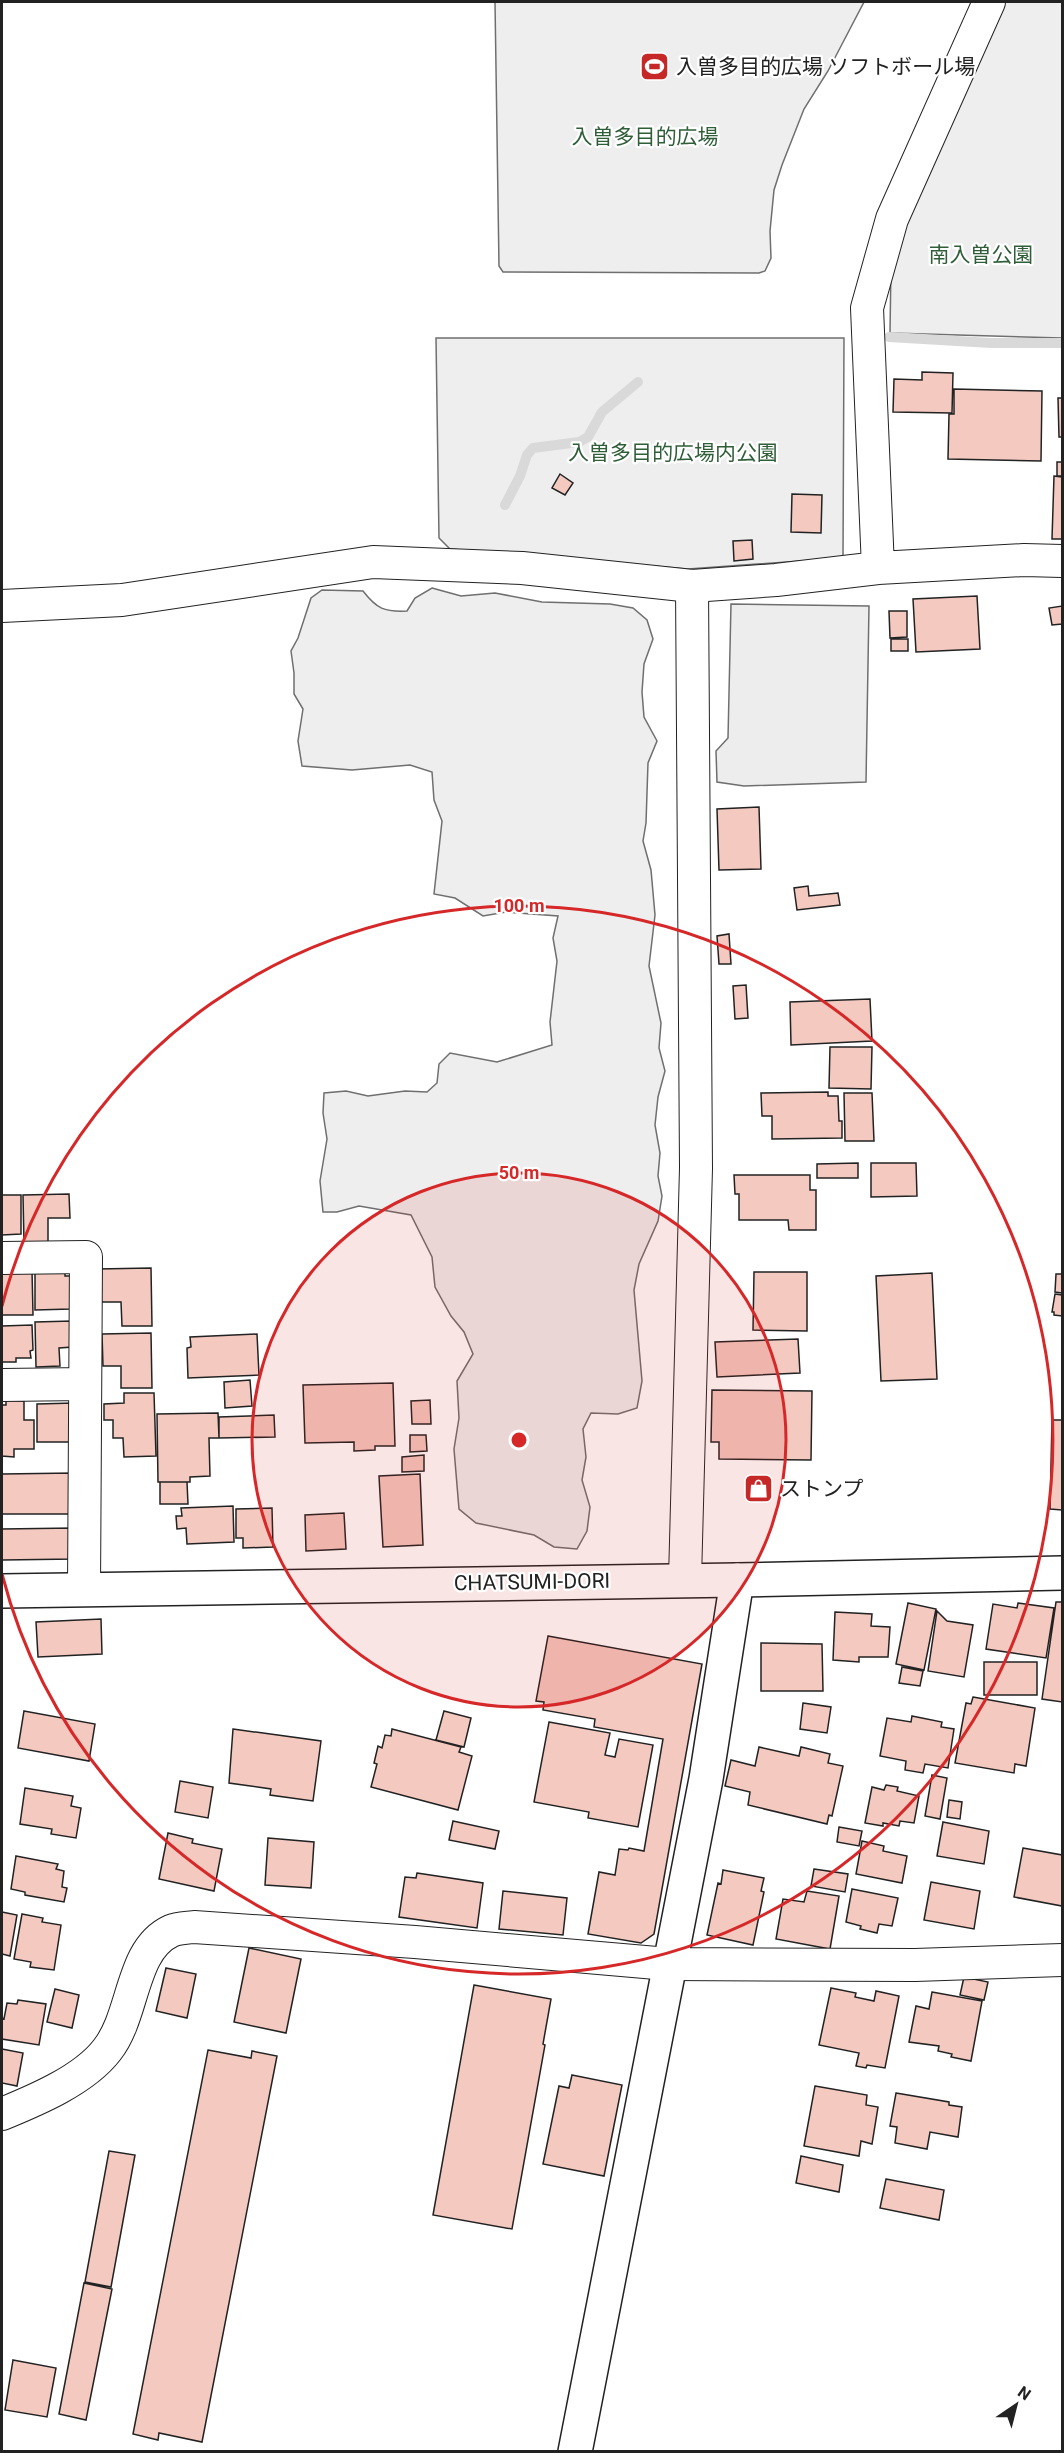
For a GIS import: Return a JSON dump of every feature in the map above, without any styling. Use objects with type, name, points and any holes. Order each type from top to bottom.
[{"type":"main road","name":"CHATSUMI-DORI","points":[[2,1590],[1062,1573]]},
{"type":"main road","points":[[575,2451],[668,1964],[706,1779],[737,1580]]},
{"type":"street","points":[[878,568],[867,308],[892,219],[989,2]]},
{"type":"street","points":[[2,606],[122,600],[373,562],[522,568],[692,586],[776,580],[878,568],[1024,560],[1062,561]]},
{"type":"street","points":[[685,1580],[696,1168],[692,586]]},
{"type":"street","points":[[2,1258],[86,1257],[84,1590]]},
{"type":"street","points":[[2,1385],[85,1384]]},
{"type":"street","points":[[2,2114],[37,2100],[87,2069],[108,2049],[125,2017],[143,1958],[152,1945],[172,1930],[194,1927],[415,1942],[668,1964],[720,1962],[915,1965],[1062,1960]]},
{"type":"green space","name":"入曽多目的広場","points":[[495,2],[864,2],[828,71],[804,109],[782,165],[774,190],[770,231],[771,258],[765,271],[759,273],[503,272],[499,266]]},
{"type":"green space","name":"南入曽公園","points":[[1002,2],[1062,2],[1062,338],[890,333],[891,266],[917,194]]},
{"type":"green space","name":"入曽多目的広場内公園","points":[[436,338],[844,338],[843,558],[688,569],[450,549],[439,538]]},
{"type":"green space","points":[[432,588],[461,596],[495,593],[542,602],[610,604],[633,608],[647,620],[653,639],[644,664],[642,692],[644,717],[657,741],[648,763],[646,823],[643,841],[651,870],[655,915],[649,966],[661,1023],[659,1048],[665,1071],[658,1097],[655,1125],[660,1153],[658,1176],[662,1196],[658,1221],[639,1264],[634,1290],[642,1381],[637,1408],[618,1414],[591,1413],[583,1429],[586,1457],[582,1480],[590,1507],[587,1531],[577,1549],[554,1547],[534,1535],[476,1523],[459,1509],[454,1449],[459,1418],[457,1381],[473,1354],[464,1332],[451,1316],[435,1287],[432,1257],[411,1215],[359,1206],[337,1212],[323,1212],[320,1181],[327,1139],[323,1113],[324,1093],[346,1091],[368,1096],[405,1091],[427,1092],[437,1083],[439,1064],[450,1053],[497,1062],[552,1045],[550,1022],[557,961],[553,938],[558,916],[506,912],[483,916],[455,898],[434,894],[442,821],[434,800],[432,772],[410,765],[352,770],[302,766],[298,741],[303,709],[294,694],[291,651],[298,638],[311,598],[322,590],[363,591],[377,606],[392,611],[407,611],[415,598]]},
{"type":"shaded area","points":[[731,604],[869,606],[866,782],[744,786],[717,782],[716,751],[728,738]]},
{"type":"building","points":[[922,372],[953,373],[952,413],[893,412],[894,379],[922,380]]},
{"type":"building","points":[[954,389],[1042,391],[1041,461],[948,459],[949,414],[954,414]]},
{"type":"building","points":[[1058,398],[1062,398],[1062,437],[1059,437]]},
{"type":"building","points":[[1057,462],[1062,462],[1062,476],[1057,476]]},
{"type":"building","points":[[560,474],[573,483],[565,495],[552,488]]},
{"type":"building","points":[[1054,476],[1062,477],[1062,539],[1052,539]]},
{"type":"building","points":[[792,494],[822,495],[821,533],[791,532]]},
{"type":"building","points":[[752,540],[753,559],[734,561],[733,541]]},
{"type":"building","points":[[977,596],[980,649],[916,652],[913,599]]},
{"type":"building","points":[[1062,606],[1062,624],[1052,625],[1049,608]]},
{"type":"building","points":[[889,611],[907,611],[907,637],[890,638]]},
{"type":"building","points":[[891,639],[908,639],[908,651],[891,651]]},
{"type":"building","points":[[759,807],[761,869],[719,870],[717,809]]},
{"type":"building","points":[[808,886],[809,896],[838,893],[840,905],[797,910],[794,888]]},
{"type":"building","points":[[729,934],[731,964],[719,964],[717,936]]},
{"type":"building","points":[[746,985],[748,1018],[735,1019],[733,986]]},
{"type":"building","points":[[870,999],[872,1041],[791,1045],[790,1002]]},
{"type":"building","points":[[830,1047],[872,1047],[871,1089],[829,1088]]},
{"type":"building","points":[[828,1092],[828,1096],[838,1096],[842,1138],[772,1139],[772,1116],[762,1116],[761,1093]]},
{"type":"building","points":[[844,1093],[872,1093],[874,1141],[845,1141]]},
{"type":"building","points":[[858,1163],[858,1178],[817,1178],[817,1164]]},
{"type":"building","points":[[871,1163],[916,1163],[917,1196],[871,1197]]},
{"type":"building","points":[[734,1175],[810,1175],[810,1190],[816,1190],[816,1230],[789,1230],[788,1220],[739,1220],[739,1194],[735,1194]]},
{"type":"building","points":[[69,1194],[70,1218],[48,1218],[48,1243],[24,1244],[23,1195]]},
{"type":"building","points":[[2,1195],[21,1195],[21,1234],[2,1235]]},
{"type":"building","points":[[151,1268],[152,1326],[122,1326],[121,1302],[97,1302],[97,1269]]},
{"type":"building","points":[[32,1270],[33,1315],[2,1315],[2,1271]]},
{"type":"building","points":[[35,1271],[65,1271],[65,1276],[71,1276],[71,1309],[35,1310]]},
{"type":"building","points":[[754,1272],[807,1272],[807,1331],[753,1330]]},
{"type":"building","points":[[932,1273],[937,1379],[881,1381],[876,1276]]},
{"type":"building","points":[[1056,1274],[1062,1274],[1062,1293],[1055,1292]]},
{"type":"building","points":[[1055,1294],[1062,1295],[1062,1316],[1054,1315],[1052,1312]]},
{"type":"building","points":[[72,1321],[73,1347],[59,1348],[60,1366],[36,1367],[35,1322]]},
{"type":"building","points":[[32,1325],[31,1358],[16,1358],[16,1362],[2,1362],[2,1326]]},
{"type":"building","points":[[151,1333],[152,1388],[121,1388],[121,1366],[103,1366],[102,1334]]},
{"type":"building","points":[[257,1334],[259,1375],[188,1378],[187,1348],[191,1347],[190,1337]]},
{"type":"building","points":[[798,1339],[800,1373],[717,1377],[715,1342]]},
{"type":"building","points":[[250,1380],[252,1406],[225,1408],[224,1382]]},
{"type":"building","points":[[393,1383],[395,1446],[375,1446],[375,1450],[354,1451],[354,1442],[305,1443],[303,1385]]},
{"type":"building","points":[[712,1390],[812,1391],[811,1460],[719,1459],[719,1442],[711,1442]]},
{"type":"building","points":[[124,1393],[154,1393],[156,1456],[124,1457],[123,1438],[113,1438],[113,1420],[104,1420],[104,1404],[124,1403]]},
{"type":"building","points":[[6,1400],[24,1401],[24,1420],[34,1420],[34,1449],[14,1449],[14,1457],[2,1456],[2,1405],[6,1405]]},
{"type":"building","points":[[430,1400],[431,1424],[412,1424],[411,1401]]},
{"type":"building","points":[[74,1403],[74,1435],[69,1435],[69,1442],[37,1442],[37,1404]]},
{"type":"building","points":[[218,1413],[219,1438],[209,1438],[210,1476],[190,1477],[190,1482],[158,1482],[157,1414]]},
{"type":"building","points":[[274,1415],[275,1437],[219,1438],[219,1417]]},
{"type":"building","points":[[1052,1420],[1062,1420],[1062,1510],[1050,1509]]},
{"type":"building","points":[[410,1435],[426,1435],[427,1451],[410,1452]]},
{"type":"building","points":[[424,1455],[424,1471],[402,1472],[402,1457]]},
{"type":"building","points":[[74,1473],[75,1514],[2,1514],[2,1474]]},
{"type":"building","points":[[420,1474],[423,1545],[383,1547],[379,1476]]},
{"type":"building","points":[[160,1482],[187,1482],[188,1504],[160,1504]]},
{"type":"building","points":[[233,1506],[234,1542],[187,1544],[186,1528],[177,1529],[176,1516],[182,1516],[181,1508]]},
{"type":"building","points":[[272,1508],[273,1547],[243,1548],[243,1538],[236,1538],[236,1509]]},
{"type":"building","points":[[344,1513],[346,1549],[306,1551],[305,1515]]},
{"type":"building","points":[[74,1528],[75,1559],[2,1560],[2,1529]]},
{"type":"building","points":[[1056,1602],[1062,1602],[1062,1702],[1042,1699]]},
{"type":"building","points":[[908,1603],[936,1609],[924,1670],[896,1664]]},
{"type":"building","points":[[1018,1603],[1054,1608],[1046,1658],[986,1649],[993,1604],[1017,1608]]},
{"type":"building","points":[[937,1611],[947,1621],[973,1625],[964,1677],[928,1671]]},
{"type":"building","points":[[835,1612],[872,1614],[871,1626],[890,1627],[888,1657],[859,1657],[859,1662],[833,1660]]},
{"type":"building","points":[[101,1619],[102,1654],[38,1657],[36,1622]]},
{"type":"building","points":[[548,1636],[702,1664],[654,1934],[641,1943],[588,1934],[599,1872],[615,1875],[619,1849],[644,1851],[663,1739],[594,1727],[595,1719],[543,1710],[544,1702],[536,1701]]},
{"type":"building","points":[[761,1643],[822,1644],[823,1691],[761,1691]]},
{"type":"building","points":[[984,1662],[1037,1662],[1037,1695],[984,1695]]},
{"type":"building","points":[[902,1667],[923,1671],[920,1686],[899,1683]]},
{"type":"building","points":[[973,1697],[1035,1708],[1026,1766],[1015,1764],[1014,1773],[955,1763],[966,1703],[971,1704]]},
{"type":"building","points":[[803,1703],[831,1707],[827,1733],[800,1729]]},
{"type":"building","points":[[24,1711],[95,1724],[89,1761],[18,1748]]},
{"type":"building","points":[[444,1711],[471,1718],[464,1747],[436,1740]]},
{"type":"building","points":[[912,1716],[942,1722],[941,1727],[954,1729],[948,1768],[925,1764],[923,1773],[905,1770],[906,1761],[880,1756],[887,1718],[911,1722]]},
{"type":"building","points":[[549,1722],[610,1733],[605,1755],[615,1757],[619,1739],[653,1745],[638,1827],[588,1818],[589,1812],[534,1802]]},
{"type":"building","points":[[233,1729],[321,1741],[313,1801],[270,1795],[271,1789],[229,1783]]},
{"type":"building","points":[[392,1729],[461,1747],[459,1752],[472,1756],[458,1810],[371,1787],[377,1764],[374,1763],[378,1746],[382,1748],[385,1735],[391,1736]]},
{"type":"building","points":[[759,1747],[799,1756],[801,1747],[830,1754],[828,1763],[843,1766],[832,1816],[829,1815],[827,1824],[748,1805],[750,1792],[725,1786],[731,1760],[755,1766]]},
{"type":"building","points":[[932,1775],[947,1778],[940,1819],[925,1816]]},
{"type":"building","points":[[180,1781],[213,1787],[208,1818],[175,1812]]},
{"type":"building","points":[[886,1785],[898,1787],[897,1791],[919,1796],[914,1823],[900,1821],[899,1826],[883,1823],[883,1826],[865,1823],[872,1787],[884,1790]]},
{"type":"building","points":[[25,1788],[73,1796],[71,1806],[81,1808],[76,1838],[51,1834],[52,1829],[20,1824]]},
{"type":"building","points":[[949,1800],[962,1802],[960,1819],[947,1817]]},
{"type":"building","points":[[453,1821],[499,1831],[495,1849],[449,1840]]},
{"type":"building","points":[[943,1822],[989,1831],[984,1864],[937,1856]]},
{"type":"building","points":[[839,1827],[862,1831],[859,1846],[837,1842]]},
{"type":"building","points":[[168,1833],[193,1839],[192,1843],[222,1849],[214,1891],[159,1879]]},
{"type":"building","points":[[268,1838],[314,1842],[311,1888],[265,1885]]},
{"type":"building","points":[[862,1841],[884,1846],[883,1851],[907,1856],[902,1883],[856,1874]]},
{"type":"building","points":[[1023,1848],[1062,1855],[1062,1906],[1014,1897]]},
{"type":"building","points":[[16,1856],[58,1864],[56,1869],[64,1871],[62,1887],[67,1888],[64,1902],[25,1895],[25,1892],[11,1889]]},
{"type":"building","points":[[814,1869],[848,1874],[845,1892],[811,1886]]},
{"type":"building","points":[[723,1870],[764,1878],[761,1891],[764,1892],[753,1945],[707,1935]]},
{"type":"building","points":[[417,1873],[483,1883],[477,1928],[399,1917],[405,1877],[416,1878]]},
{"type":"building","points":[[931,1882],[980,1891],[974,1929],[924,1920]]},
{"type":"building","points":[[852,1889],[898,1898],[892,1926],[879,1924],[877,1933],[860,1929],[861,1926],[846,1922]]},
{"type":"building","points":[[503,1891],[567,1898],[563,1935],[499,1929]]},
{"type":"building","points":[[807,1891],[839,1896],[830,1949],[776,1939],[783,1899],[804,1902]]},
{"type":"building","points":[[2,1912],[17,1915],[10,1956],[2,1954]]},
{"type":"building","points":[[22,1914],[43,1918],[42,1922],[61,1925],[54,1970],[30,1967],[31,1962],[14,1959]]},
{"type":"building","points":[[249,1948],[301,1959],[286,2033],[234,2022]]},
{"type":"building","points":[[166,1968],[196,1974],[187,2018],[156,2011]]},
{"type":"building","points":[[964,1977],[988,1982],[984,2000],[960,1995]]},
{"type":"building","points":[[474,1985],[551,1999],[512,2229],[433,2215]]},
{"type":"building","points":[[831,1988],[856,1993],[855,1997],[874,2001],[876,1991],[899,1996],[885,2068],[856,2066],[859,2053],[819,2045]]},
{"type":"building","points":[[55,1989],[79,1995],[72,2028],[47,2022]]},
{"type":"building","points":[[932,1992],[982,2001],[971,2061],[951,2057],[952,2054],[938,2051],[939,2046],[909,2042],[916,2006],[929,2009]]},
{"type":"building","points":[[18,2000],[46,2004],[39,2045],[2,2039],[2,2018],[4,2019],[7,2003],[17,2004]]},
{"type":"building","points":[[2,2049],[23,2053],[17,2086],[2,2083]]},
{"type":"building","points":[[208,2050],[251,2058],[252,2051],[277,2056],[202,2442],[159,2433],[158,2440],[133,2434]]},
{"type":"building","points":[[572,2075],[622,2085],[604,2176],[543,2164],[559,2086],[569,2088]]},
{"type":"building","points":[[815,2086],[867,2095],[866,2105],[878,2107],[872,2144],[861,2141],[859,2156],[804,2146]]},
{"type":"building","points":[[896,2093],[949,2102],[949,2105],[962,2107],[958,2137],[930,2132],[927,2149],[895,2143],[897,2127],[890,2126]]},
{"type":"building","points":[[109,2151],[135,2155],[111,2287],[85,2282]]},
{"type":"building","points":[[801,2156],[843,2165],[839,2192],[796,2183]]},
{"type":"building","points":[[886,2179],[944,2190],[939,2220],[880,2208]]},
{"type":"building","points":[[84,2283],[112,2289],[86,2420],[59,2414]]},
{"type":"building","points":[[13,2360],[56,2368],[47,2417],[5,2410]]},
{"type":"waterway","points":[[889,337],[991,343],[1062,343]]},
{"type":"waterway","points":[[505,505],[520,476],[527,455],[533,448],[579,442],[588,437],[602,412],[638,382]]},
{"type":"place","name":"入曽多目的広場 ソフトボール場","points":[[655,67]]},
{"type":"place","name":"ストンプ","points":[[759,1489]]}]
